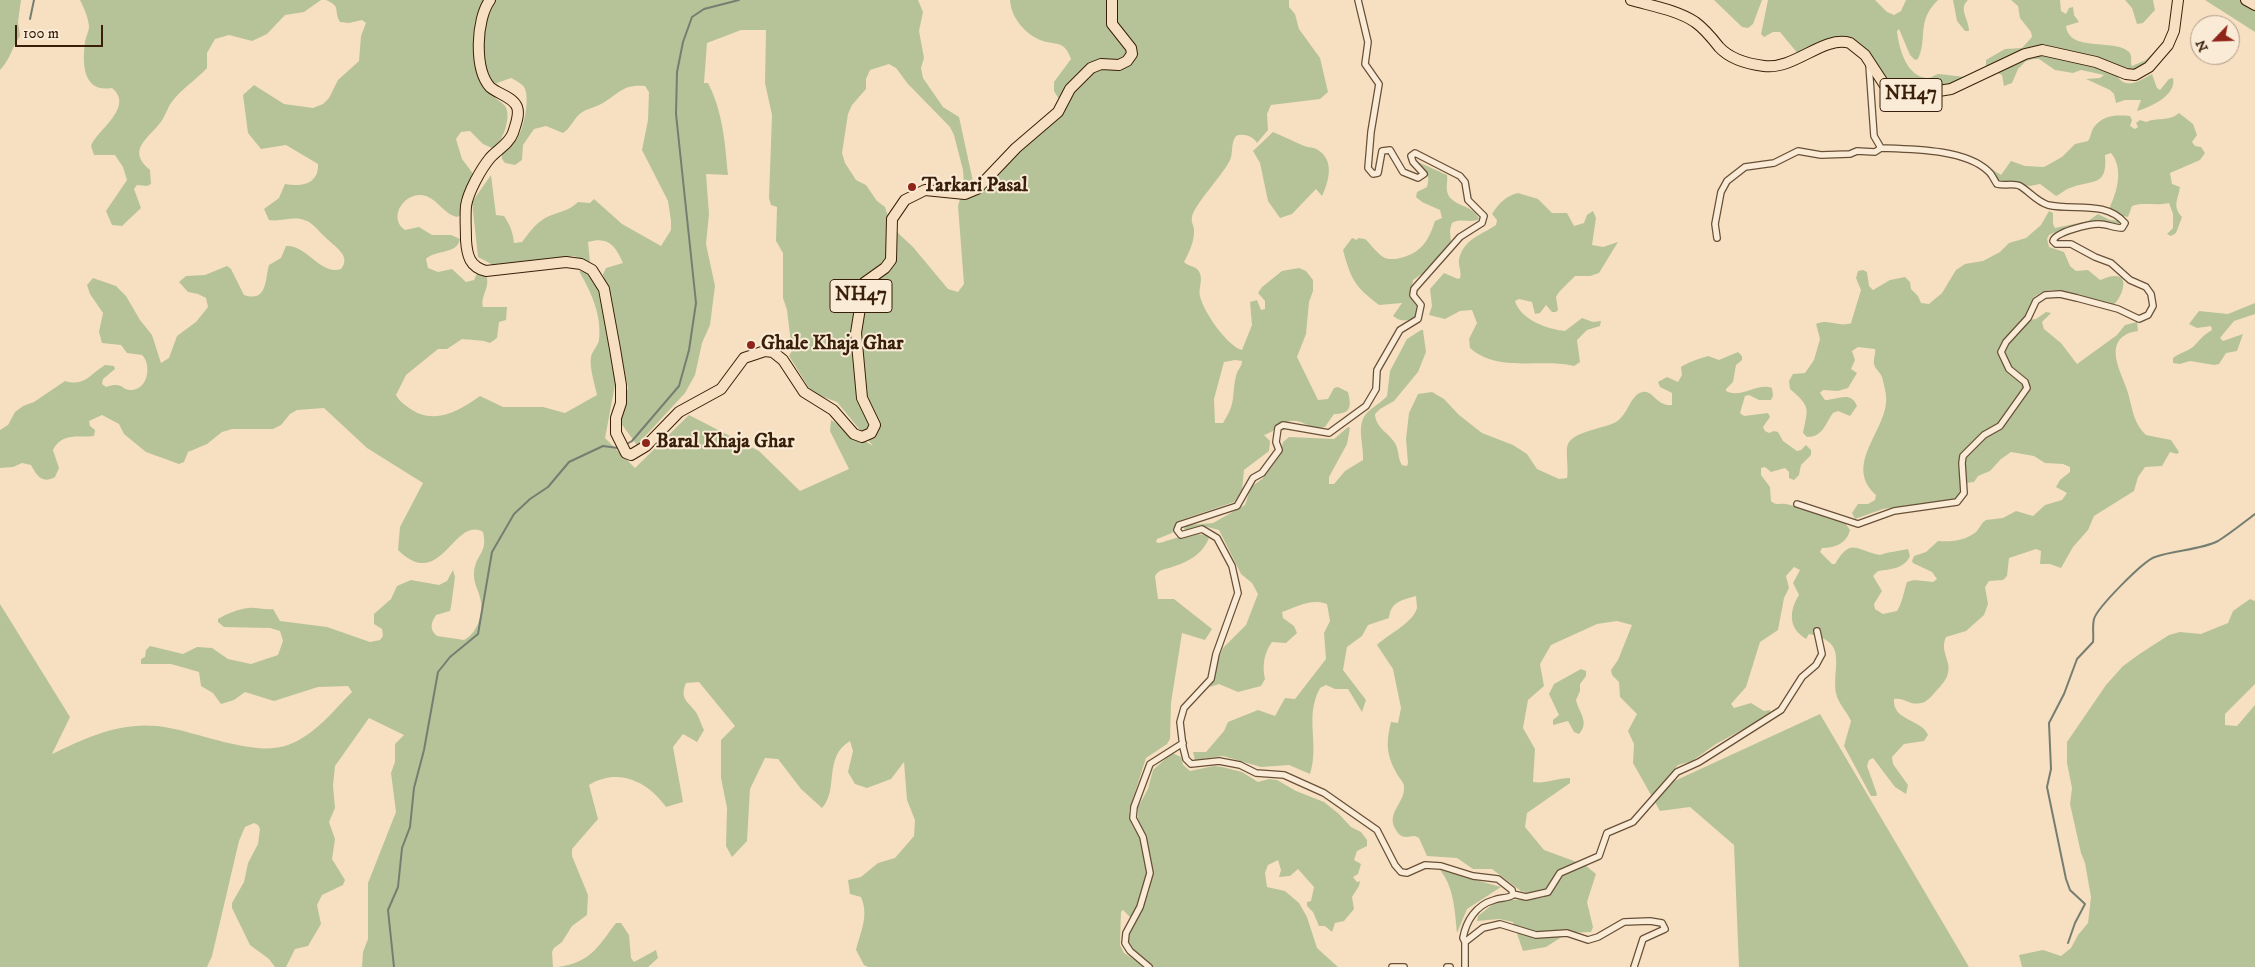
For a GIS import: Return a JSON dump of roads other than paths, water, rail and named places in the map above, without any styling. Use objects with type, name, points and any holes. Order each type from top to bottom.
[{"type":"highway","name":"NH47","points":[[490,0],[480,21],[480,57],[484,79],[494,90],[512,101],[518,114],[512,136],[488,161],[470,194],[466,205],[466,250],[472,264],[478,269],[486,271],[566,262],[581,264],[592,270],[604,289],[621,385],[621,403],[615,426],[619,442],[625,452],[631,455],[641,450],[679,412],[720,389],[744,358],[753,353],[768,350],[776,353],[783,360],[804,392],[833,410],[854,434],[862,436],[871,433],[875,425],[862,398],[856,324],[864,282],[884,268],[891,260],[890,229],[896,210],[909,197],[924,190],[965,194],[977,189],[1016,148],[1058,112],[1070,89],[1091,68],[1100,64],[1119,65],[1127,61],[1132,54],[1131,48],[1112,24],[1112,0]]},
{"type":"highway","name":"NH47","points":[[1631,0],[1689,18],[1705,30],[1726,53],[1751,64],[1771,67],[1782,65],[1832,43],[1841,41],[1854,45],[1871,62],[1884,84],[1899,95],[1951,90],[2025,54],[2042,50],[2096,62],[2126,74],[2135,75],[2149,67],[2168,45],[2174,31],[2178,0]]},
{"type":"highway","points":[[2246,0],[2255,5]]},
{"type":"street","points":[[1358,0],[1368,42],[1365,64],[1379,84],[1371,132],[1368,168],[1373,174],[1378,172],[1382,151],[1390,150],[1403,172],[1418,178],[1424,174],[1413,162],[1411,156],[1415,153],[1460,176],[1465,182],[1468,200],[1484,216],[1482,223],[1460,237],[1414,289],[1413,295],[1421,305],[1418,319],[1400,330],[1377,370],[1376,389],[1366,406],[1329,433],[1283,425],[1278,428],[1276,442],[1280,450],[1262,473],[1253,478],[1237,506],[1179,525],[1177,530],[1181,535],[1202,529],[1217,538],[1232,566],[1238,593],[1216,654],[1211,679],[1184,708],[1180,722],[1182,743],[1185,756],[1192,764],[1220,760],[1240,765],[1256,773],[1281,774],[1324,793],[1376,830],[1395,865],[1401,872],[1407,873],[1425,865],[1445,866],[1473,876],[1498,879],[1511,888],[1513,894]]},
{"type":"street","points":[[1871,62],[1874,136],[1881,148]]},
{"type":"street","points":[[1717,238],[1714,224],[1721,192],[1727,181],[1745,167],[1774,163],[1798,151],[1821,154],[1850,154],[1857,151],[1875,152],[1881,148],[1948,154],[1980,165],[1997,184],[2018,186],[2046,204],[2096,207],[2122,220],[2125,224],[2121,228],[2102,224],[2092,225],[2058,235],[2052,241],[2056,244],[2071,244],[2114,264],[2130,280],[2148,288],[2153,299],[2153,306],[2148,316],[2139,319],[2118,309],[2067,295],[2047,294],[2037,300],[2028,318],[2006,342],[2001,352],[2009,369],[2025,382],[2027,388],[2000,426],[1984,435],[1964,456],[1962,463],[1964,493],[1957,502],[1894,511],[1858,524],[1797,504]]},
{"type":"street","points":[[1465,967],[1464,931],[1476,911],[1491,900],[1510,897],[1513,894],[1526,897],[1548,892],[1560,873],[1599,856],[1607,833],[1633,822],[1677,772],[1699,762],[1781,710],[1802,677],[1816,665],[1821,657],[1817,631]]},
{"type":"street","points":[[1149,967],[1130,951],[1125,943],[1126,933],[1140,907],[1150,873],[1143,837],[1133,820],[1133,812],[1150,764],[1182,743]]},
{"type":"street","points":[[1465,942],[1484,928],[1500,924],[1536,935],[1567,933],[1588,940],[1598,937],[1624,922],[1650,921],[1664,924],[1664,929],[1643,939],[1634,967]]},
{"type":"street","points":[[1392,967],[1404,967]]},
{"type":"waterway","points":[[30,19],[34,0]]},
{"type":"waterway","points":[[625,445],[632,441],[679,386],[689,350],[696,303],[676,114],[677,72],[683,42],[692,17],[704,9],[739,0]]},
{"type":"waterway","points":[[394,967],[388,910],[398,887],[402,848],[410,827],[414,788],[424,750],[438,672],[450,657],[478,634],[492,552],[514,514],[530,499],[548,487],[569,462],[603,446],[618,448]]},
{"type":"waterway","points":[[2068,943],[2075,923],[2085,904],[2070,890],[2066,879],[2047,787],[2051,769],[2049,723],[2064,694],[2077,659],[2093,642],[2094,619],[2111,596],[2149,560],[2218,541],[2255,514]]},
{"type":"place","name":"Tarkari Pasal","points":[[912,187]]},
{"type":"place","name":"Ghale Khaja Ghar","points":[[751,345]]},
{"type":"place","name":"Baral Khaja Ghar","points":[[646,443]]}]
